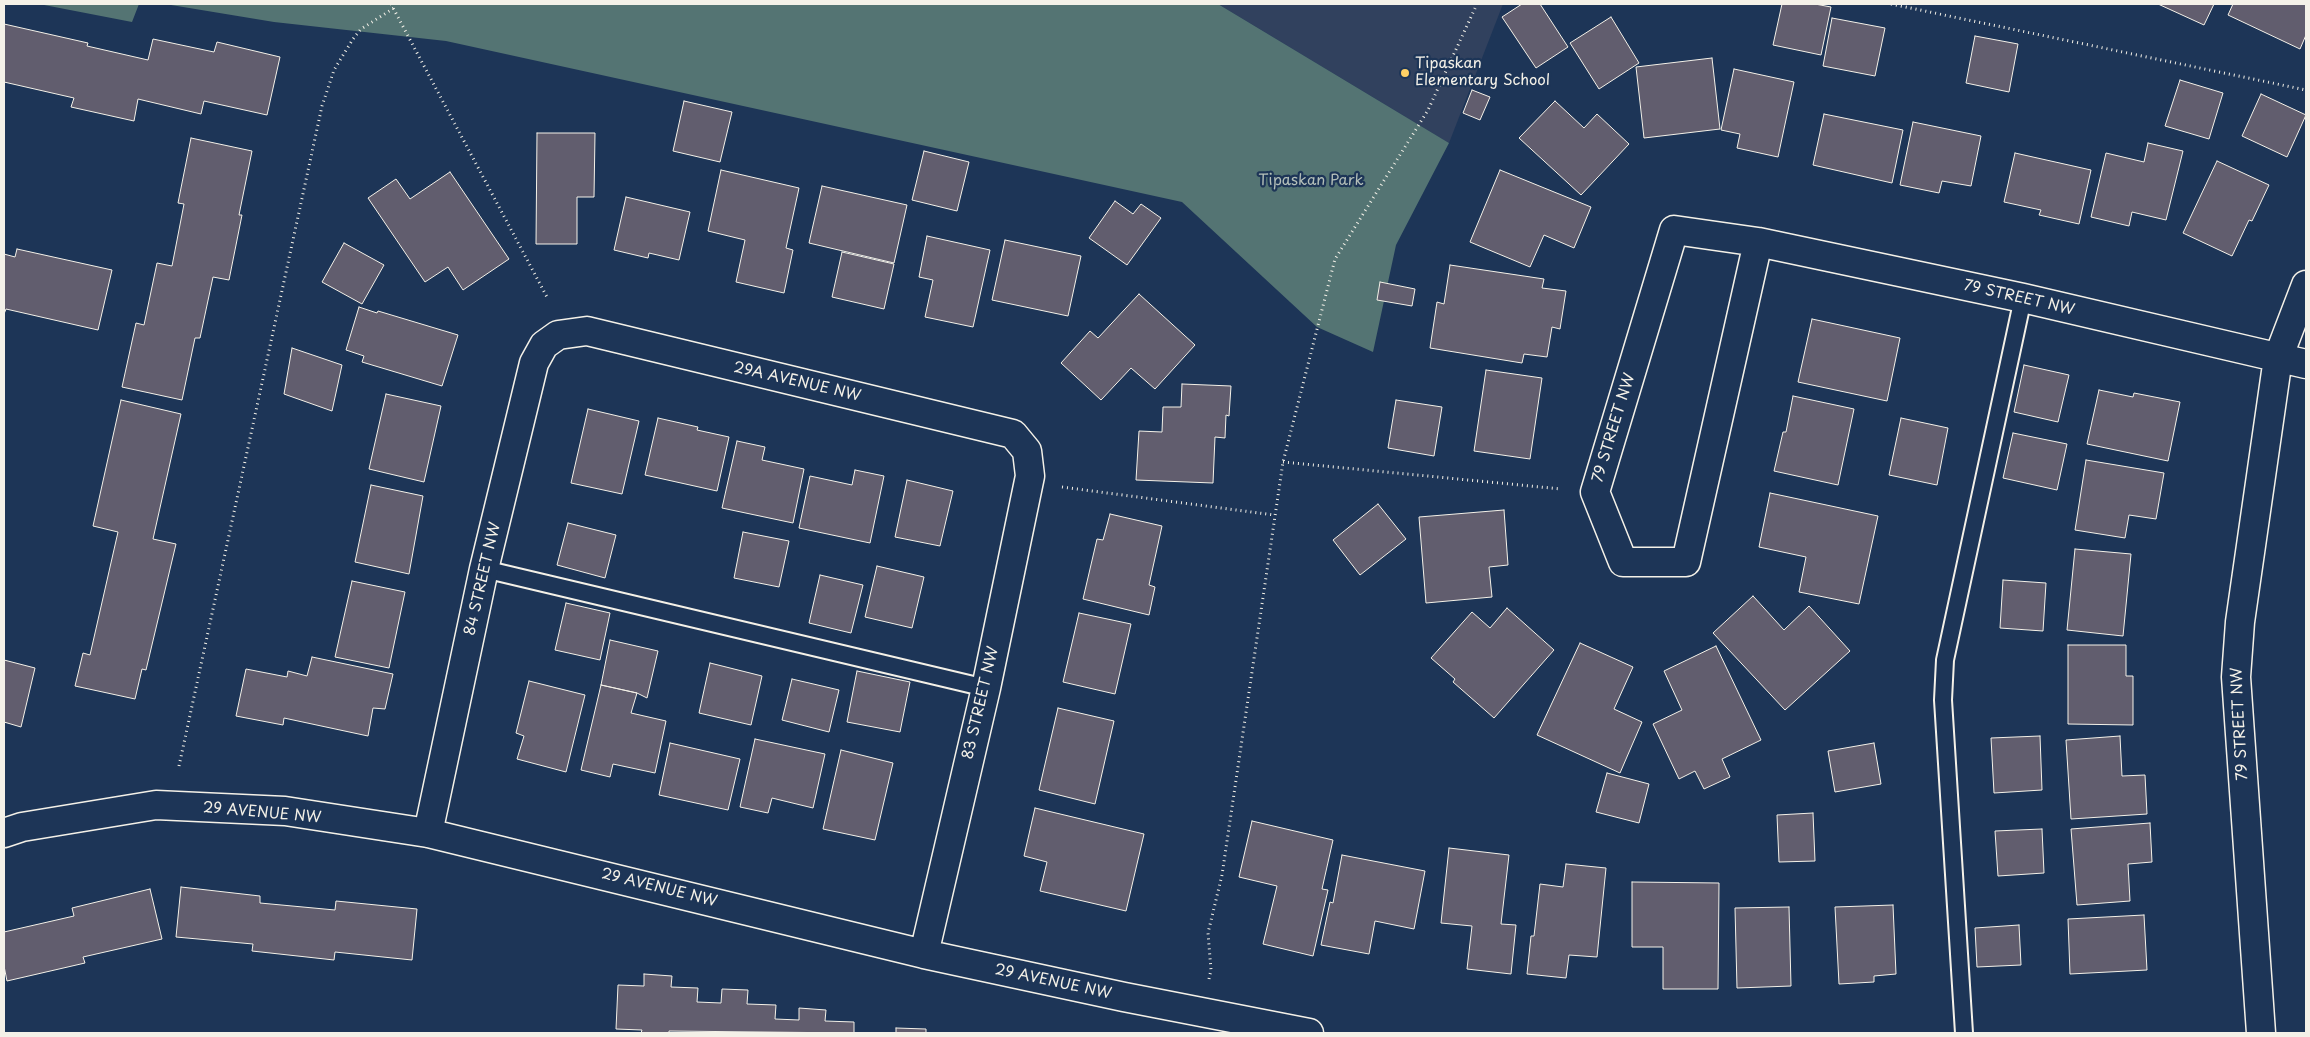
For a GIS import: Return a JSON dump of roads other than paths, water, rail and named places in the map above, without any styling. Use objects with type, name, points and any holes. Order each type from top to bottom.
[{"type":"street","name":"79 STREET NW","points":[[1758,242],[1686,562],[1623,562],[1595,492],[1674,230],[1758,242],[2022,298],[2306,364]]},
{"type":"street","name":"79 STREET NW","points":[[2261,1033],[2236,677],[2240,622],[2278,358],[2306,285]]},
{"type":"street","name":"29A AVENUE NW","points":[[558,335],[587,331],[1013,434],[1027,452]]},
{"type":"street","name":"84 STREET NW","points":[[428,833],[484,569],[534,363],[544,345],[558,335]]},
{"type":"street","name":"83 STREET NW","points":[[924,954],[986,688],[1030,476],[1027,452]]},
{"type":"street","name":"29 AVENUE NW","points":[[4,833],[22,827],[156,806],[285,811],[428,833],[924,954],[1124,998],[1309,1033]]},
{"type":"lane","points":[[1964,1033],[1943,700],[1945,660],[2022,298]]},
{"type":"lane","points":[[484,569],[986,688]]},
{"type":"place","name":"Tipaskan Elementary School","points":[[1405,73]]},
{"type":"park label","name":"Tipaskan Park","points":[[1311,181]]}]
